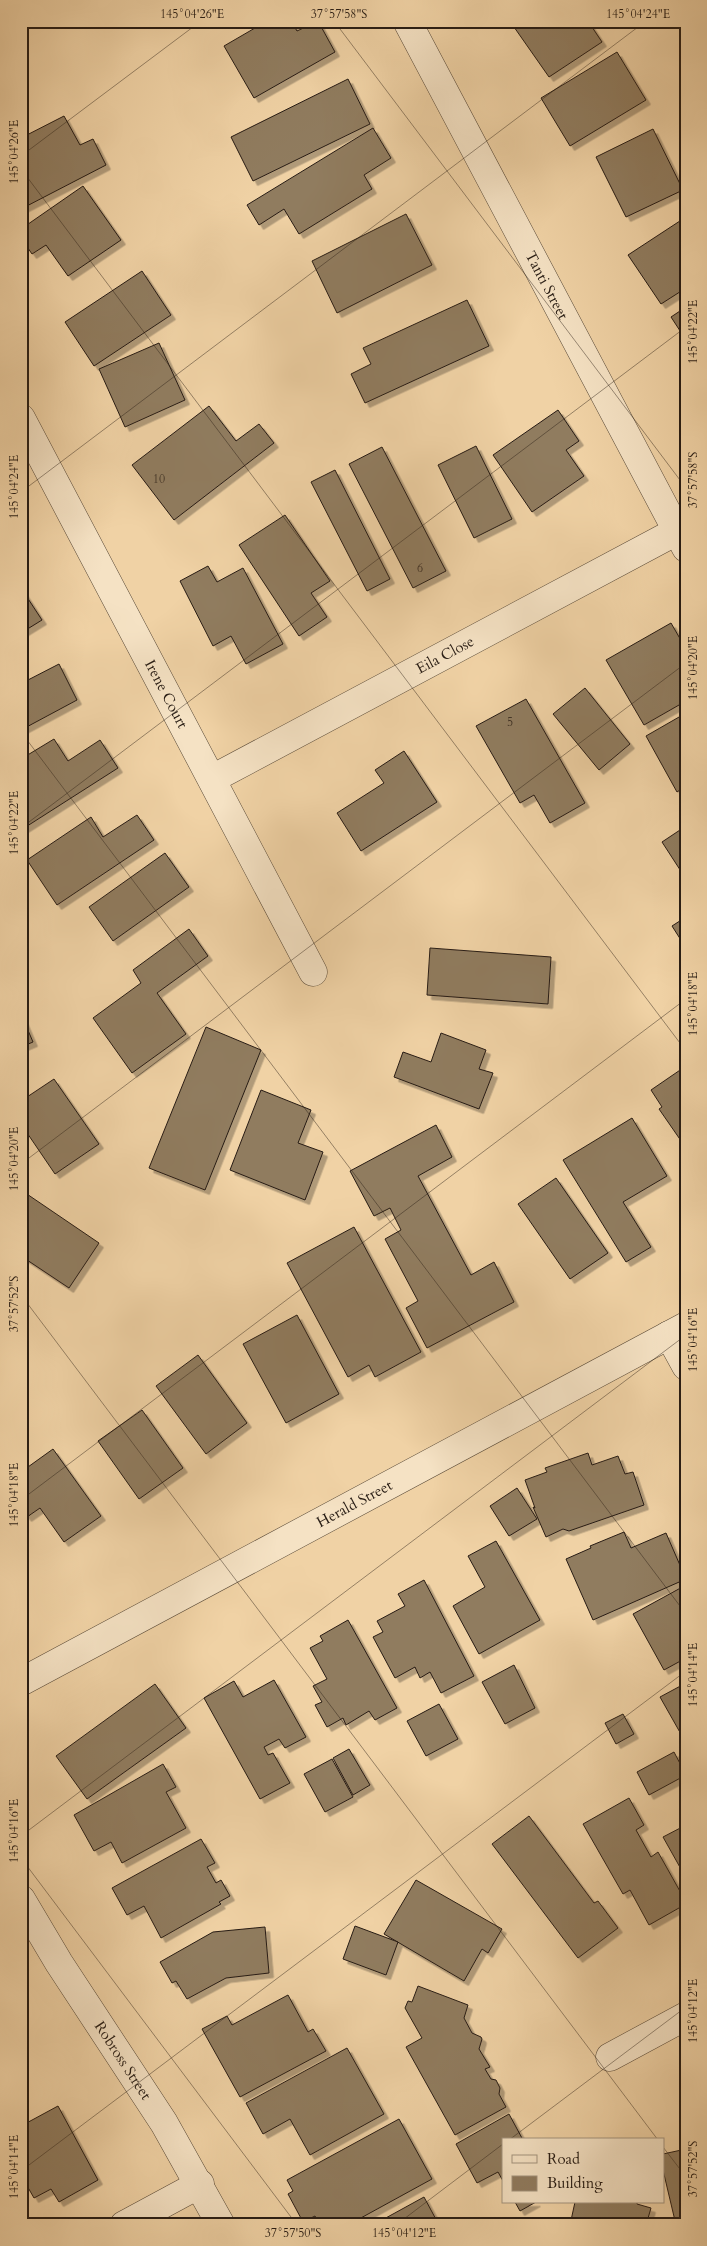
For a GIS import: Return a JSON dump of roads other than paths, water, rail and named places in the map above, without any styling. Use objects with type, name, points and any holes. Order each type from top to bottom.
[{"type":"street","name":"Tanti Street","points":[[407,21],[681,540]]},
{"type":"street","name":"Irene Court","points":[[21,418],[313,972]]},
{"type":"street","name":"Eila Close","points":[[212,779],[681,540]]},
{"type":"street","points":[[678,1331],[686,1366]]},
{"type":"street","name":"Herald Street","points":[[21,1682],[678,1331]]},
{"type":"street","name":"Robross Street","points":[[21,1899],[59,1964],[164,2123],[222,2225]]},
{"type":"street","points":[[610,2056],[686,2016]]},
{"type":"street","points":[[124,2225],[200,2184]]}]
